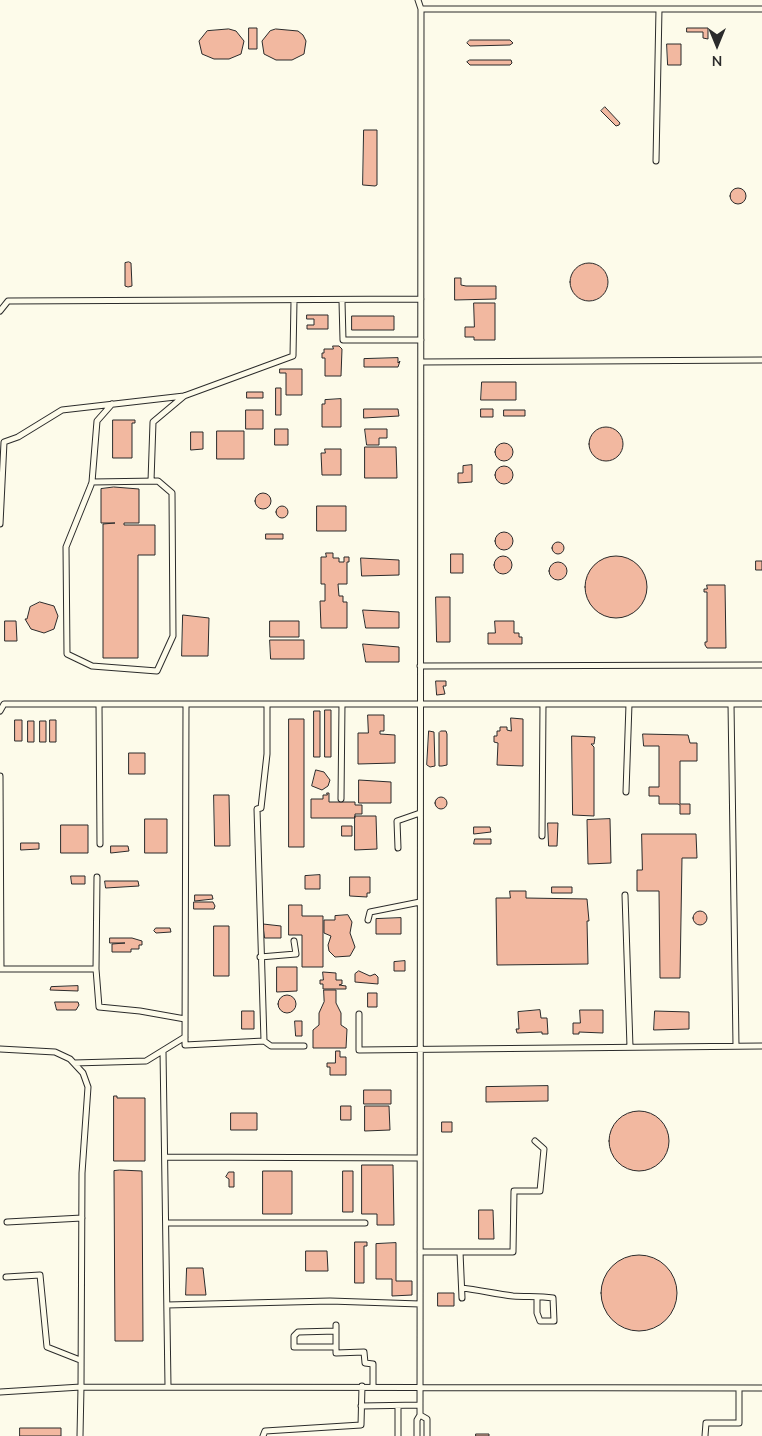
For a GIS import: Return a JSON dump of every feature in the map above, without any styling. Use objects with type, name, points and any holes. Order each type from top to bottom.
[{"type":"lane","points":[[417,1436],[417,1420],[420,1415],[421,362],[421,9],[418,0]]},
{"type":"lane","points":[[421,9],[762,9]]},
{"type":"lane","points":[[656,161],[659,9]]},
{"type":"lane","points":[[0,312],[8,301],[342,301],[421,299]]},
{"type":"lane","points":[[0,524],[4,442],[18,437],[62,410],[184,396],[293,356],[294,301]]},
{"type":"lane","points":[[342,301],[343,340],[421,340]]},
{"type":"lane","points":[[421,362],[762,360]]},
{"type":"lane","points":[[151,481],[153,422],[184,396]]},
{"type":"lane","points":[[92,482],[158,481],[172,493],[173,636],[157,671],[92,666],[67,654],[66,547],[92,482],[97,420],[112,404]]},
{"type":"lane","points":[[420,666],[762,664]]},
{"type":"lane","points":[[0,711],[4,704],[762,704]]},
{"type":"lane","points":[[99,704],[100,844]]},
{"type":"lane","points":[[186,704],[185,1045],[264,1041],[271,1046],[304,1046]]},
{"type":"lane","points":[[264,1041],[257,809],[261,808],[267,754],[266,704]]},
{"type":"lane","points":[[341,799],[342,704]]},
{"type":"lane","points":[[542,836],[543,704]]},
{"type":"lane","points":[[626,792],[629,704]]},
{"type":"lane","points":[[731,704],[736,1046]]},
{"type":"lane","points":[[0,776],[0,969],[96,968]]},
{"type":"lane","points":[[398,848],[397,821],[420,813]]},
{"type":"lane","points":[[98,878],[96,968],[99,1007],[140,1011],[185,1019]]},
{"type":"lane","points":[[624,895],[630,1047]]},
{"type":"lane","points":[[368,920],[370,912],[420,902]]},
{"type":"lane","points":[[260,956],[296,954],[294,941]]},
{"type":"lane","points":[[359,1014],[359,1050],[762,1046]]},
{"type":"lane","points":[[74,1063],[146,1061],[185,1037]]},
{"type":"lane","points":[[0,1049],[55,1052],[74,1063],[83,1073],[88,1086],[82,1173],[80,1436]]},
{"type":"lane","points":[[163,1050],[168,1386]]},
{"type":"lane","points":[[420,1252],[513,1252],[514,1191],[540,1191],[544,1149],[535,1141]]},
{"type":"lane","points":[[165,1157],[420,1158]]},
{"type":"lane","points":[[7,1222],[82,1218]]},
{"type":"lane","points":[[166,1223],[365,1223]]},
{"type":"lane","points":[[460,1252],[462,1298]]},
{"type":"lane","points":[[6,1277],[40,1275],[47,1347],[80,1360]]},
{"type":"lane","points":[[462,1288],[514,1296],[537,1296],[553,1298],[554,1321],[540,1320],[537,1313],[537,1296]]},
{"type":"lane","points":[[167,1305],[330,1302],[420,1304]]},
{"type":"lane","points":[[336,1347],[294,1347],[294,1336],[298,1332],[336,1328],[336,1347],[336,1353],[364,1352],[364,1363],[373,1364],[373,1386]]},
{"type":"lane","points":[[0,1392],[81,1387],[168,1386],[762,1388]]},
{"type":"lane","points":[[263,1436],[265,1431],[361,1426],[362,1386]]},
{"type":"lane","points":[[705,1436],[706,1423],[739,1423],[739,1388]]},
{"type":"lane","points":[[361,1406],[420,1405]]},
{"type":"lane","points":[[398,1406],[398,1436]]},
{"type":"lane","points":[[420,1415],[427,1419],[428,1436]]},
{"type":"building","points":[[249,28],[257,28],[257,49],[249,49]]},
{"type":"building","points":[[687,28],[708,28],[708,39],[703,38],[703,32],[687,32]]},
{"type":"building","points":[[229,29],[236,31],[244,41],[241,54],[229,59],[214,59],[202,54],[199,41],[207,31]]},
{"type":"building","points":[[276,29],[298,31],[303,35],[306,41],[304,54],[292,60],[276,60],[264,54],[262,41],[270,31]]},
{"type":"building","points":[[470,40],[510,40],[513,43],[510,45],[470,46],[467,43]]},
{"type":"building","points":[[667,44],[681,44],[681,65],[668,65]]},
{"type":"building","points":[[470,60],[511,60],[512,63],[510,65],[470,65],[467,62]]},
{"type":"building","points":[[605,107],[620,123],[619,125],[616,126],[601,111]]},
{"type":"building","points":[[364,130],[377,130],[377,185],[375,186],[363,185]]},
{"type":"building","points":[[735,188],[741,188],[746,193],[744,202],[735,204],[730,199],[730,193]]},
{"type":"building","points":[[125,263],[131,263],[132,286],[128,287],[125,286]]},
{"type":"building","points":[[589,263],[603,268],[608,282],[603,296],[589,301],[575,296],[570,282],[575,268]]},
{"type":"building","points":[[455,278],[461,278],[461,285],[466,286],[496,286],[496,299],[455,300]]},
{"type":"building","points":[[474,303],[495,303],[495,340],[474,340],[474,337],[465,337],[465,327],[474,327]]},
{"type":"building","points":[[307,315],[328,315],[328,329],[307,329],[307,325],[314,325],[314,319],[307,319]]},
{"type":"building","points":[[352,316],[394,316],[394,330],[352,330]]},
{"type":"building","points":[[333,346],[339,346],[342,349],[341,376],[325,376],[325,358],[322,358],[322,353],[324,353],[324,349],[333,349]]},
{"type":"building","points":[[398,358],[398,363],[400,361],[398,367],[364,367],[364,359]]},
{"type":"building","points":[[280,369],[302,369],[302,395],[286,395],[286,373],[280,373]]},
{"type":"building","points":[[482,382],[516,382],[516,400],[481,400]]},
{"type":"building","points":[[276,388],[281,388],[281,415],[276,415]]},
{"type":"building","points":[[247,392],[263,392],[263,398],[247,398]]},
{"type":"building","points":[[341,399],[341,427],[322,427],[322,404],[325,404],[325,400]]},
{"type":"building","points":[[364,409],[398,409],[399,416],[364,418]]},
{"type":"building","points":[[481,409],[493,409],[493,417],[481,417]]},
{"type":"building","points":[[246,410],[263,410],[263,429],[246,429]]},
{"type":"building","points":[[504,410],[525,410],[525,416],[504,416]]},
{"type":"building","points":[[113,420],[135,420],[135,423],[132,423],[132,458],[113,458]]},
{"type":"building","points":[[606,427],[613,428],[618,432],[622,437],[622,451],[618,456],[613,460],[606,461],[599,460],[594,456],[590,451],[589,444],[590,437],[594,432],[599,428]]},
{"type":"building","points":[[275,429],[288,429],[288,445],[275,445]]},
{"type":"building","points":[[365,429],[387,429],[387,438],[379,438],[379,445],[367,445]]},
{"type":"building","points":[[217,431],[244,431],[244,459],[217,459]]},
{"type":"building","points":[[191,432],[203,432],[203,449],[191,450]]},
{"type":"building","points":[[504,443],[510,446],[513,452],[510,458],[504,461],[498,458],[495,452],[498,446]]},
{"type":"building","points":[[365,447],[396,447],[397,478],[365,478]]},
{"type":"building","points":[[325,449],[341,449],[341,475],[322,475],[321,453],[325,453]]},
{"type":"building","points":[[472,465],[472,482],[458,483],[458,473],[463,473],[463,466]]},
{"type":"building","points":[[504,466],[510,469],[513,475],[510,481],[504,484],[498,481],[495,475],[498,469]]},
{"type":"building","points":[[114,487],[139,489],[139,523],[124,523],[124,525],[155,525],[155,555],[138,555],[138,658],[103,658],[103,524],[115,523],[101,523],[101,489]]},
{"type":"building","points":[[263,493],[271,501],[263,509],[255,501]]},
{"type":"building","points":[[284,506],[287,507],[287,517],[280,518],[277,517],[276,510],[277,507]]},
{"type":"building","points":[[317,506],[346,506],[346,531],[317,531]]},
{"type":"building","points":[[504,532],[510,535],[513,541],[510,547],[504,550],[498,547],[495,541],[498,535]]},
{"type":"building","points":[[266,534],[283,534],[283,539],[266,539]]},
{"type":"building","points":[[556,542],[560,542],[564,548],[560,554],[556,554],[552,550],[552,546]]},
{"type":"building","points":[[326,553],[333,553],[333,558],[339,558],[339,562],[344,562],[344,557],[349,557],[349,562],[347,562],[347,584],[338,584],[339,596],[343,596],[343,602],[347,602],[347,628],[321,628],[320,601],[325,601],[325,584],[321,584],[321,557],[326,557]]},
{"type":"building","points":[[451,554],[463,554],[463,573],[451,573]]},
{"type":"building","points":[[503,556],[509,559],[512,565],[509,571],[503,574],[497,571],[494,565],[497,559]]},
{"type":"building","points":[[610,556],[622,556],[638,565],[645,575],[647,587],[645,599],[638,609],[622,618],[610,618],[599,613],[590,604],[585,593],[585,581],[590,570],[599,561]]},
{"type":"building","points":[[361,558],[399,560],[399,575],[362,576]]},
{"type":"building","points":[[756,561],[762,561],[762,570],[756,570]]},
{"type":"building","points":[[558,562],[564,565],[567,571],[564,577],[558,580],[552,577],[549,571],[552,565]]},
{"type":"building","points":[[707,585],[725,585],[726,648],[707,648],[705,645],[705,642],[707,642],[707,592],[704,592],[704,589],[707,589]]},
{"type":"building","points":[[436,597],[450,597],[450,642],[437,642]]},
{"type":"building","points":[[40,602],[54,606],[58,616],[54,629],[44,633],[31,629],[25,619],[27,619],[30,607]]},
{"type":"building","points":[[363,610],[399,612],[399,628],[366,628]]},
{"type":"building","points":[[183,615],[209,618],[208,656],[182,656]]},
{"type":"building","points":[[5,621],[16,621],[17,641],[5,641]]},
{"type":"building","points":[[270,621],[299,621],[299,637],[270,637]]},
{"type":"building","points":[[495,621],[514,621],[514,633],[519,633],[519,637],[522,637],[522,644],[488,644],[488,633],[495,633]]},
{"type":"building","points":[[270,640],[304,640],[304,659],[271,659]]},
{"type":"building","points":[[363,644],[399,647],[399,662],[366,662]]},
{"type":"building","points":[[436,681],[446,681],[446,686],[443,686],[445,694],[437,695]]},
{"type":"building","points":[[325,710],[331,710],[331,757],[325,757]]},
{"type":"building","points":[[314,711],[320,711],[320,757],[314,757]]},
{"type":"building","points":[[368,715],[384,715],[384,731],[380,731],[380,734],[395,735],[395,763],[358,764],[358,733],[368,733]]},
{"type":"building","points":[[511,718],[523,719],[523,766],[497,765],[498,743],[494,742],[494,736],[497,736],[497,731],[500,731],[500,727],[507,727],[507,730],[511,731]]},
{"type":"building","points":[[289,719],[304,719],[304,847],[289,847]]},
{"type":"building","points":[[15,720],[22,720],[22,741],[15,741]]},
{"type":"building","points":[[50,720],[56,720],[56,742],[50,742]]},
{"type":"building","points":[[28,721],[34,721],[34,742],[28,742]]},
{"type":"building","points":[[40,721],[46,721],[46,742],[40,742]]},
{"type":"building","points":[[429,731],[434,732],[435,766],[430,767],[427,765]]},
{"type":"building","points":[[446,731],[447,734],[447,765],[439,766],[439,733]]},
{"type":"building","points":[[643,734],[688,735],[690,743],[697,743],[697,761],[680,761],[680,804],[690,804],[690,814],[680,814],[680,805],[678,804],[659,804],[659,796],[649,796],[649,787],[659,787],[659,746],[644,746]]},
{"type":"building","points":[[572,736],[595,737],[594,744],[591,744],[594,747],[594,816],[573,815]]},
{"type":"building","points":[[129,753],[145,753],[145,774],[129,774]]},
{"type":"building","points":[[316,770],[324,772],[330,780],[328,786],[322,790],[312,786]]},
{"type":"building","points":[[359,780],[391,782],[391,803],[359,803]]},
{"type":"building","points":[[329,793],[329,802],[355,802],[355,805],[362,805],[362,814],[355,814],[355,818],[311,818],[311,799],[323,799],[323,795],[327,795]]},
{"type":"building","points":[[214,795],[229,795],[230,846],[215,846]]},
{"type":"building","points":[[443,797],[446,798],[446,808],[439,809],[436,808],[435,801],[436,798]]},
{"type":"building","points":[[355,816],[376,816],[377,849],[355,850]]},
{"type":"building","points":[[145,819],[167,819],[167,853],[145,853]]},
{"type":"building","points":[[610,819],[611,863],[588,864],[587,820]]},
{"type":"building","points":[[548,823],[558,823],[557,846],[549,846]]},
{"type":"building","points":[[61,825],[88,825],[88,853],[61,853]]},
{"type":"building","points":[[342,826],[352,826],[352,836],[342,836]]},
{"type":"building","points":[[474,827],[490,827],[491,832],[474,834]]},
{"type":"building","points":[[642,834],[696,834],[697,858],[682,858],[680,978],[660,978],[659,891],[637,891],[637,870],[642,870]]},
{"type":"building","points":[[475,839],[491,839],[491,844],[474,844]]},
{"type":"building","points":[[21,843],[39,843],[39,849],[21,850]]},
{"type":"building","points":[[111,846],[128,846],[129,851],[111,853]]},
{"type":"building","points":[[320,875],[320,889],[305,889],[305,876]]},
{"type":"building","points":[[71,876],[85,876],[85,884],[72,884]]},
{"type":"building","points":[[350,877],[370,877],[370,893],[367,893],[367,897],[350,896]]},
{"type":"building","points":[[105,881],[138,881],[139,886],[106,888]]},
{"type":"building","points":[[552,887],[572,887],[572,893],[552,893]]},
{"type":"building","points":[[510,891],[526,891],[526,898],[587,899],[589,921],[587,921],[588,964],[497,965],[496,898],[510,898]]},
{"type":"building","points":[[195,895],[212,895],[213,899],[195,901]]},
{"type":"building","points":[[194,902],[213,902],[215,906],[214,909],[194,909]]},
{"type":"building","points":[[289,905],[302,905],[302,916],[323,916],[323,967],[302,967],[302,935],[289,935]]},
{"type":"building","points":[[700,911],[705,913],[707,918],[705,923],[700,925],[695,923],[693,918],[695,913]]},
{"type":"building","points":[[348,915],[352,922],[350,933],[355,947],[350,956],[335,957],[329,951],[328,945],[331,936],[324,933],[324,920],[335,920],[335,916]]},
{"type":"building","points":[[401,918],[401,934],[376,934],[376,919]]},
{"type":"building","points":[[263,924],[281,926],[281,938],[265,938]]},
{"type":"building","points":[[214,926],[229,926],[229,976],[214,976]]},
{"type":"building","points":[[156,928],[170,928],[171,932],[156,933],[154,931]]},
{"type":"building","points":[[110,938],[132,938],[142,941],[142,945],[139,945],[139,949],[131,949],[131,952],[112,952],[112,944],[125,943],[110,943]]},
{"type":"building","points":[[405,961],[405,971],[394,971],[394,962]]},
{"type":"building","points":[[277,967],[297,967],[297,991],[277,992]]},
{"type":"building","points":[[359,971],[370,976],[375,974],[378,977],[378,984],[355,982],[355,974]]},
{"type":"building","points":[[323,972],[336,973],[336,980],[342,980],[342,984],[339,985],[346,986],[346,989],[323,989],[323,984],[320,984],[320,980],[323,980]]},
{"type":"building","points":[[78,986],[78,991],[50,990],[51,987]]},
{"type":"building","points":[[324,990],[336,990],[336,1003],[341,1013],[341,1025],[347,1029],[346,1048],[313,1048],[313,1030],[319,1025],[319,1013],[324,1002]]},
{"type":"building","points":[[368,993],[377,993],[377,1007],[368,1007]]},
{"type":"building","points":[[283,995],[291,995],[296,1000],[294,1011],[283,1013],[278,1008],[278,1000]]},
{"type":"building","points":[[55,1002],[78,1002],[79,1005],[76,1010],[57,1010]]},
{"type":"building","points":[[540,1010],[541,1018],[547,1018],[548,1034],[542,1034],[542,1032],[517,1033],[516,1029],[519,1029],[518,1012]]},
{"type":"building","points":[[580,1010],[603,1010],[603,1033],[579,1032],[579,1034],[573,1034],[573,1023],[580,1023]]},
{"type":"building","points":[[242,1011],[254,1011],[254,1029],[242,1029]]},
{"type":"building","points":[[655,1011],[689,1012],[689,1029],[654,1030]]},
{"type":"building","points":[[295,1021],[302,1021],[302,1036],[296,1036]]},
{"type":"building","points":[[336,1051],[340,1051],[340,1057],[346,1057],[346,1075],[330,1075],[330,1067],[327,1067],[327,1063],[335,1063]]},
{"type":"building","points":[[548,1086],[548,1101],[486,1102],[486,1087]]},
{"type":"building","points":[[364,1090],[391,1090],[391,1104],[364,1104]]},
{"type":"building","points":[[114,1096],[117,1096],[117,1098],[145,1098],[145,1161],[114,1161]]},
{"type":"building","points":[[341,1106],[351,1106],[351,1120],[341,1120]]},
{"type":"building","points":[[365,1106],[389,1106],[390,1130],[365,1131]]},
{"type":"building","points":[[633,1111],[645,1111],[656,1116],[664,1124],[669,1135],[667,1153],[656,1166],[645,1171],[633,1171],[622,1166],[614,1158],[609,1147],[609,1135],[614,1124],[622,1116]]},
{"type":"building","points":[[231,1113],[257,1113],[257,1130],[231,1130]]},
{"type":"building","points":[[442,1122],[452,1122],[452,1132],[442,1132]]},
{"type":"building","points":[[362,1165],[393,1165],[394,1225],[377,1225],[377,1214],[362,1214]]},
{"type":"building","points":[[114,1171],[142,1171],[143,1341],[115,1341]]},
{"type":"building","points":[[263,1171],[292,1171],[292,1214],[263,1214]]},
{"type":"building","points":[[343,1171],[353,1171],[353,1212],[343,1212]]},
{"type":"building","points":[[229,1172],[234,1172],[234,1187],[229,1187],[229,1179],[226,1177]]},
{"type":"building","points":[[479,1210],[493,1210],[494,1239],[479,1239]]},
{"type":"building","points":[[355,1242],[367,1242],[367,1246],[364,1246],[364,1283],[355,1283]]},
{"type":"building","points":[[396,1243],[396,1281],[412,1281],[412,1295],[392,1296],[392,1279],[376,1279],[376,1244]]},
{"type":"building","points":[[306,1251],[327,1251],[328,1271],[306,1271]]},
{"type":"building","points":[[632,1255],[646,1255],[660,1261],[671,1272],[677,1286],[674,1308],[666,1320],[646,1331],[632,1331],[618,1325],[607,1314],[601,1300],[601,1286],[607,1272],[618,1261]]},
{"type":"building","points":[[187,1268],[203,1268],[206,1295],[186,1295]]},
{"type":"building","points":[[438,1293],[454,1293],[454,1306],[438,1306]]},
{"type":"building","points":[[20,1428],[61,1428],[61,1436],[20,1436]]},
{"type":"building","points":[[476,1434],[489,1434],[489,1436],[476,1436]]}]
